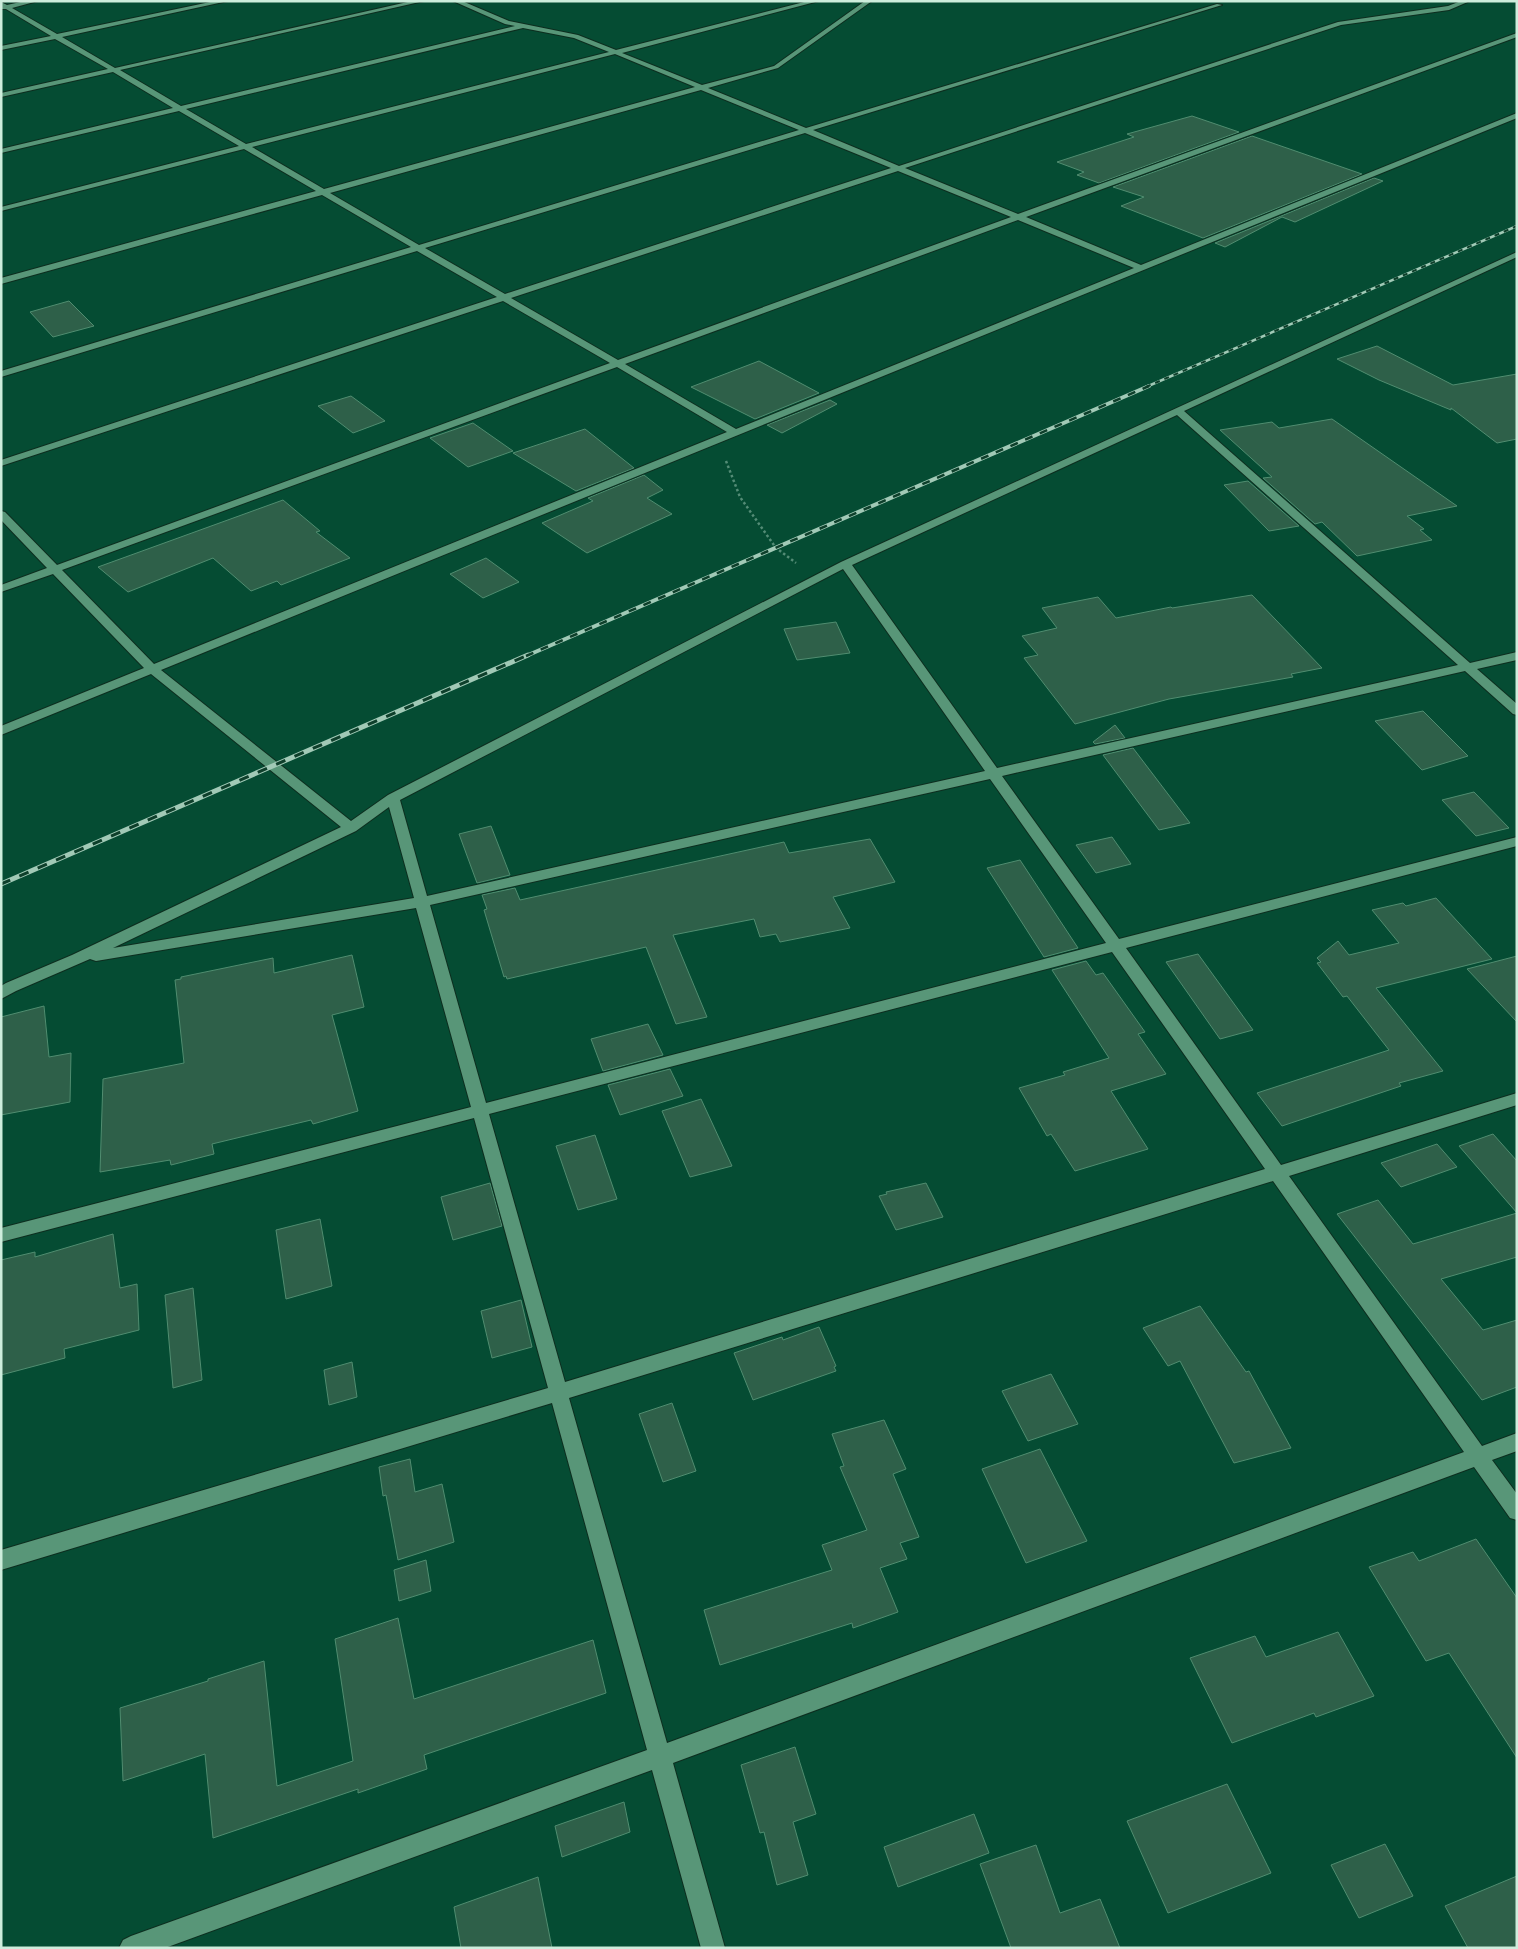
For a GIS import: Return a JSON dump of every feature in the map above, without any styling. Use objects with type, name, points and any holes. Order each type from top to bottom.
[{"type":"street","points":[[3,6],[35,1]]},
{"type":"street","points":[[1,48],[225,1]]},
{"type":"street","points":[[1,94],[421,1]]},
{"type":"street","points":[[456,1],[507,23],[576,36],[1142,268]]},
{"type":"street","points":[[1,209],[816,1]]},
{"type":"street","points":[[1,281],[776,67],[868,1]]},
{"type":"street","points":[[1,463],[1340,23],[1449,8],[1467,1]]},
{"type":"street","points":[[1,374],[1219,5]]},
{"type":"street","points":[[3,6],[736,433]]},
{"type":"street","points":[[1,151],[527,26]]},
{"type":"street","points":[[1,589],[1517,35]]},
{"type":"street","points":[[1,731],[1517,115]]},
{"type":"street","points":[[1,994],[11,987],[77,959],[351,828],[393,798],[845,564],[1517,254]]},
{"type":"street","points":[[1177,410],[1517,712]]},
{"type":"street","points":[[1,514],[153,670],[351,828]]},
{"type":"street","points":[[845,564],[1517,1511]]},
{"type":"street","points":[[77,959],[421,902],[1517,656]]},
{"type":"street","points":[[393,798],[713,1948]]},
{"type":"street","points":[[1,1235],[1517,841]]},
{"type":"street","points":[[1,1560],[558,1393],[1517,1099]]},
{"type":"street","points":[[131,1948],[1517,1442]]},
{"type":"path","points":[[717,440],[740,497],[776,548],[817,579]]},
{"type":"building","points":[[1192,116],[1239,132],[1099,183],[1077,175],[1084,172],[1057,162],[1134,137],[1127,134]]},
{"type":"building","points":[[1252,136],[1362,174],[1203,238],[1121,206],[1144,197],[1113,187]]},
{"type":"building","points":[[1374,178],[1383,181],[1295,222],[1282,217],[1225,247],[1215,243]]},
{"type":"building","points":[[69,301],[94,326],[53,337],[30,312]]},
{"type":"building","points":[[1377,346],[1453,385],[1517,374],[1517,439],[1497,443],[1451,408],[1451,410],[1379,380],[1337,359]]},
{"type":"building","points":[[759,361],[819,393],[755,419],[691,387]]},
{"type":"building","points":[[351,396],[385,421],[353,433],[318,406]]},
{"type":"building","points":[[830,400],[837,404],[782,433],[767,425]]},
{"type":"building","points":[[1332,419],[1457,506],[1407,516],[1424,529],[1420,530],[1432,540],[1357,556],[1322,522],[1315,524],[1263,478],[1272,477],[1220,430],[1272,422],[1279,428]]},
{"type":"building","points":[[473,423],[513,451],[468,467],[430,438]]},
{"type":"building","points":[[585,429],[634,468],[576,491],[513,453]]},
{"type":"building","points":[[644,475],[663,490],[647,498],[672,514],[587,553],[542,523],[593,501],[588,498]]},
{"type":"building","points":[[1248,481],[1299,526],[1269,531],[1224,485]]},
{"type":"building","points":[[283,500],[320,531],[316,532],[350,558],[281,585],[277,581],[251,591],[213,558],[128,592],[98,567]]},
{"type":"building","points":[[486,558],[519,582],[483,598],[450,574]]},
{"type":"building","points":[[1252,595],[1322,668],[1291,674],[1293,677],[1169,699],[1075,724],[1024,658],[1038,655],[1022,636],[1057,628],[1042,608],[1098,597],[1116,618],[1171,607]]},
{"type":"building","points":[[836,622],[850,653],[797,660],[784,629]]},
{"type":"building","points":[[1423,711],[1468,756],[1422,770],[1375,721]]},
{"type":"building","points":[[1115,725],[1125,738],[1095,744],[1093,742]]},
{"type":"building","points":[[1133,748],[1190,823],[1159,830],[1103,755]]},
{"type":"building","points":[[1474,792],[1509,828],[1476,836],[1442,800]]},
{"type":"building","points":[[491,826],[510,875],[477,883],[459,834]]},
{"type":"building","points":[[1112,837],[1131,864],[1096,873],[1076,845]]},
{"type":"building","points":[[870,839],[895,882],[833,897],[850,928],[780,942],[776,934],[760,937],[754,919],[673,935],[707,1017],[676,1024],[646,947],[507,979],[506,976],[504,977],[484,910],[487,909],[482,895],[515,888],[520,900],[784,842],[789,853]]},
{"type":"building","points":[[1020,860],[1078,948],[1044,957],[987,868]]},
{"type":"building","points":[[1436,898],[1492,959],[1376,988],[1443,1071],[1399,1083],[1401,1086],[1282,1126],[1257,1093],[1389,1050],[1347,996],[1343,997],[1317,963],[1321,962],[1317,958],[1338,941],[1349,955],[1399,943],[1372,910],[1403,903],[1406,906]]},
{"type":"building","points":[[1198,954],[1253,1030],[1220,1039],[1166,962]]},
{"type":"building","points":[[352,955],[364,1007],[332,1015],[358,1111],[313,1124],[311,1120],[212,1144],[214,1154],[171,1165],[170,1160],[100,1172],[103,1079],[184,1063],[175,980],[181,979],[181,977],[273,958],[274,973]]},
{"type":"building","points":[[1517,956],[1517,1022],[1467,969]]},
{"type":"building","points":[[1086,961],[1096,975],[1103,973],[1145,1032],[1138,1034],[1166,1074],[1111,1091],[1148,1149],[1075,1171],[1051,1134],[1047,1136],[1019,1088],[1065,1075],[1063,1072],[1109,1058],[1052,970]]},
{"type":"building","points":[[44,1006],[49,1057],[71,1053],[70,1102],[1,1115],[1,1017]]},
{"type":"building","points":[[648,1024],[663,1055],[603,1071],[591,1039]]},
{"type":"building","points":[[670,1069],[683,1096],[620,1115],[608,1085]]},
{"type":"building","points":[[701,1099],[732,1166],[690,1177],[662,1111]]},
{"type":"building","points":[[1493,1134],[1517,1161],[1517,1213],[1459,1146]]},
{"type":"building","points":[[595,1135],[617,1199],[578,1210],[556,1146]]},
{"type":"building","points":[[1437,1144],[1457,1167],[1401,1187],[1381,1163]]},
{"type":"building","points":[[490,1183],[502,1226],[453,1240],[441,1197]]},
{"type":"building","points":[[926,1183],[943,1217],[896,1230],[879,1196],[887,1194],[886,1192]]},
{"type":"building","points":[[1378,1200],[1413,1244],[1517,1213],[1517,1257],[1441,1279],[1483,1330],[1517,1320],[1517,1387],[1482,1400],[1337,1214]]},
{"type":"building","points":[[320,1219],[332,1286],[286,1299],[276,1230]]},
{"type":"building","points":[[113,1234],[120,1288],[137,1284],[139,1330],[64,1349],[65,1358],[1,1375],[1,1260],[35,1252],[35,1257]]},
{"type":"building","points":[[193,1288],[202,1380],[173,1388],[165,1295]]},
{"type":"building","points":[[521,1300],[532,1347],[492,1358],[481,1311]]},
{"type":"building","points":[[1200,1306],[1246,1372],[1249,1371],[1291,1448],[1234,1463],[1180,1361],[1168,1366],[1143,1328]]},
{"type":"building","points":[[819,1327],[836,1366],[834,1367],[836,1371],[753,1400],[734,1353],[782,1337],[783,1340]]},
{"type":"building","points":[[352,1362],[357,1397],[329,1405],[324,1370]]},
{"type":"building","points":[[1051,1374],[1078,1424],[1028,1441],[1002,1391]]},
{"type":"building","points":[[672,1403],[696,1471],[663,1482],[639,1414]]},
{"type":"building","points":[[884,1420],[906,1469],[893,1474],[919,1537],[900,1543],[907,1559],[880,1568],[898,1612],[853,1628],[852,1623],[720,1665],[704,1610],[832,1570],[822,1545],[867,1530],[840,1467],[844,1466],[832,1434]]},
{"type":"building","points":[[1040,1449],[1087,1541],[1026,1563],[982,1469]]},
{"type":"building","points":[[410,1459],[415,1492],[442,1484],[454,1542],[398,1560],[386,1495],[383,1496],[379,1467]]},
{"type":"building","points":[[1476,1539],[1517,1598],[1517,1758],[1449,1653],[1426,1661],[1369,1567],[1413,1552],[1419,1561]]},
{"type":"building","points":[[426,1560],[431,1591],[399,1601],[394,1570]]},
{"type":"building","points":[[398,1618],[414,1699],[593,1640],[606,1693],[424,1755],[427,1769],[358,1793],[358,1789],[213,1838],[205,1754],[123,1781],[120,1708],[208,1681],[208,1679],[264,1661],[277,1786],[353,1761],[335,1639]]},
{"type":"building","points":[[1338,1632],[1374,1696],[1316,1717],[1314,1713],[1232,1743],[1190,1658],[1255,1636],[1266,1657]]},
{"type":"building","points":[[795,1747],[816,1814],[793,1822],[808,1875],[777,1885],[764,1832],[760,1833],[741,1765]]},
{"type":"building","points":[[1227,1784],[1271,1873],[1168,1913],[1127,1821]]},
{"type":"building","points":[[624,1802],[630,1832],[562,1857],[555,1826]]},
{"type":"building","points":[[974,1814],[989,1853],[898,1887],[884,1847]]},
{"type":"building","points":[[1385,1844],[1413,1896],[1359,1918],[1331,1865]]},
{"type":"building","points":[[1036,1845],[1060,1913],[1100,1899],[1120,1948],[1011,1948],[980,1864]]},
{"type":"building","points":[[1517,1876],[1517,1948],[1468,1948],[1445,1906]]},
{"type":"building","points":[[538,1877],[552,1948],[461,1948],[454,1907]]},
{"type":"railway","points":[[1146,387],[1517,226]]},
{"type":"railway","points":[[526,656],[1149,386]]},
{"type":"railway","points":[[1,884],[528,655]]}]
